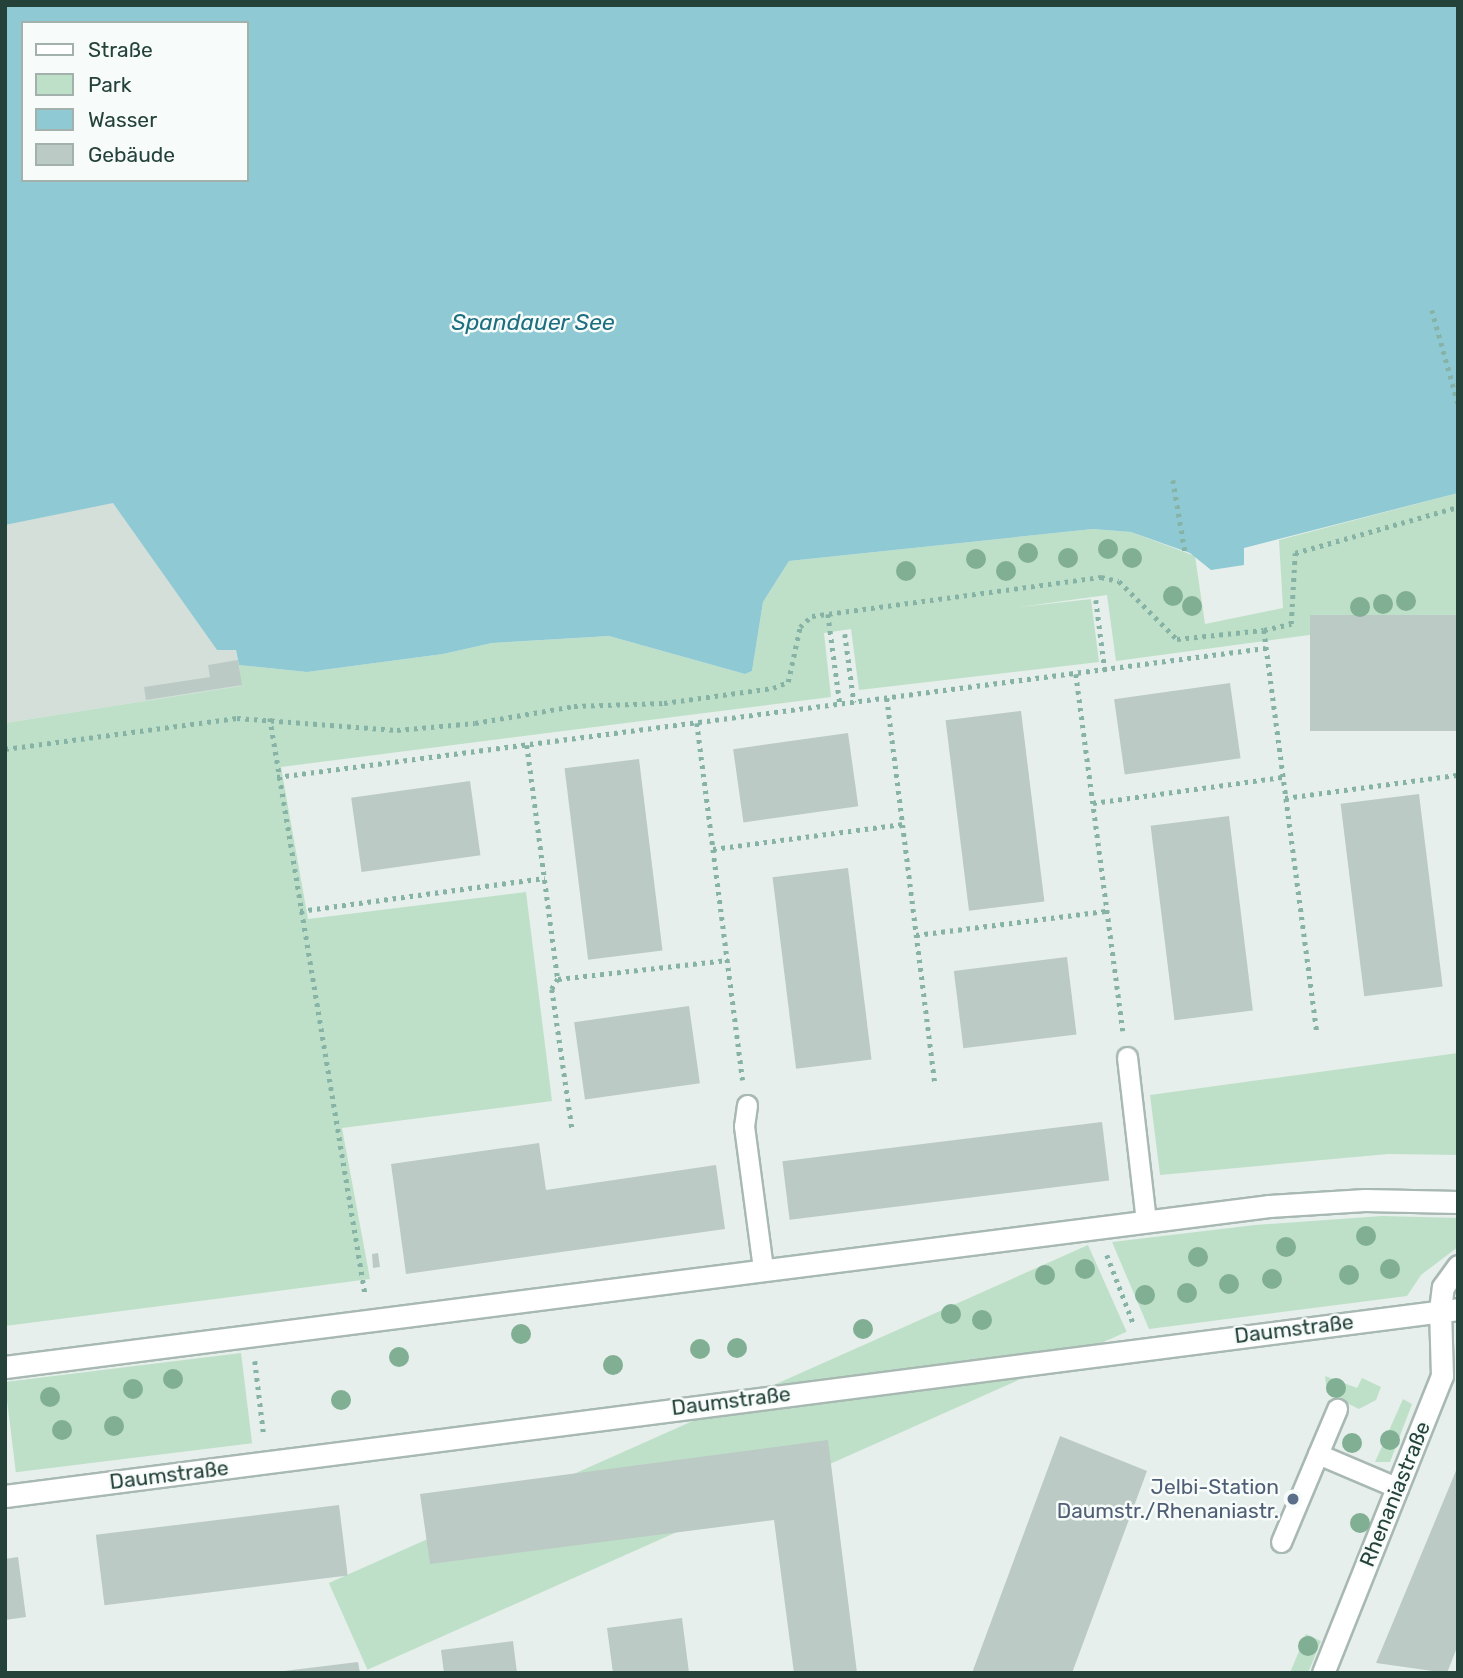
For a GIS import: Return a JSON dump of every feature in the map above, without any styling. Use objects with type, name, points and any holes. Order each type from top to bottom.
[{"type":"main road","points":[[5,1367],[1146,1221],[1365,1200],[1458,1202]]},
{"type":"main road","name":"Rhenaniastraße","points":[[1323,1673],[1442,1376],[1449,1310],[1443,1287],[1458,1266]]},
{"type":"main road","name":"Daumstraße","points":[[5,1496],[1143,1347],[1449,1310]]},
{"type":"lane","points":[[1127,1056],[1146,1221]]},
{"type":"lane","points":[[747,1105],[744,1126],[763,1269]]},
{"type":"lane","points":[[1281,1542],[1337,1409]]},
{"type":"lane","points":[[1318,1454],[1398,1488]]},
{"type":"path","points":[[1433,310],[1458,403]]},
{"type":"path","points":[[1173,481],[1185,551]]},
{"type":"path","points":[[5,749],[237,718],[270,718],[340,729],[397,730],[574,706],[664,703],[773,688],[788,682],[800,627],[812,616],[1111,577],[1177,639],[1264,630],[1291,624],[1294,553],[1458,507]]},
{"type":"path","points":[[1096,600],[1105,670]]},
{"type":"path","points":[[828,614],[840,704]]},
{"type":"path","points":[[1264,630],[1317,1032]]},
{"type":"path","points":[[845,634],[855,702]]},
{"type":"path","points":[[277,777],[1266,648]]},
{"type":"path","points":[[1076,674],[1127,1056]]},
{"type":"path","points":[[887,698],[935,1082]]},
{"type":"path","points":[[270,718],[277,777],[365,1293]]},
{"type":"path","points":[[697,723],[747,1105]]},
{"type":"path","points":[[527,745],[558,979],[552,989],[572,1128]]},
{"type":"path","points":[[1285,798],[1458,775]]},
{"type":"path","points":[[1093,803],[1282,777]]},
{"type":"path","points":[[713,849],[903,824]]},
{"type":"path","points":[[300,911],[545,878]]},
{"type":"path","points":[[916,935],[1107,911]]},
{"type":"path","points":[[558,979],[728,960]]},
{"type":"path","points":[[1097,1227],[1143,1347]]},
{"type":"path","points":[[253,1335],[267,1462]]},
{"type":"shaded area","points":[[113,502],[217,650],[236,650],[242,686],[5,723],[5,525]]},
{"type":"green space","points":[[1458,493],[1458,615],[1116,661],[1107,595],[1012,608],[1091,599],[1099,662],[859,690],[851,629],[824,633],[831,697],[281,767],[308,919],[526,892],[552,1101],[342,1128],[370,1279],[5,1326],[5,723],[241,686],[239,665],[307,672],[443,654],[492,643],[609,636],[745,674],[752,671],[763,602],[789,561],[1093,529],[1131,532],[1195,556],[1205,624],[1283,608],[1279,540]]},
{"type":"green space","points":[[1458,1053],[1458,1155],[1388,1154],[1160,1175],[1150,1095]]},
{"type":"green space","points":[[1382,1216],[1458,1218],[1458,1247],[1421,1275],[1407,1296],[1149,1329],[1112,1242],[1255,1225]]},
{"type":"green space","points":[[1088,1245],[1127,1332],[367,1670],[329,1583]]},
{"type":"green space","points":[[241,1353],[252,1443],[16,1472],[5,1382]]},
{"type":"green space","points":[[1325,1376],[1357,1388],[1362,1378],[1381,1387],[1376,1400],[1359,1409],[1327,1393]]},
{"type":"green space","points":[[1403,1399],[1412,1404],[1390,1462],[1375,1462]]},
{"type":"green space","points":[[1306,1634],[1321,1641],[1308,1673],[1290,1673]]},
{"type":"water","name":"Spandauer See","points":[[5,5],[1458,5],[1458,493],[1244,548],[1244,565],[1211,570],[1190,553],[1131,532],[1093,529],[789,561],[763,602],[752,671],[745,674],[609,636],[492,643],[443,654],[307,672],[239,665],[236,650],[217,650],[113,503],[5,525]]},
{"type":"building","points":[[1310,615],[1458,615],[1458,731],[1310,731]]},
{"type":"building","points":[[238,660],[242,685],[146,700],[144,687],[210,677],[208,665]]},
{"type":"building","points":[[1230,683],[1241,758],[1125,775],[1114,699]]},
{"type":"building","points":[[1021,711],[1044,902],[969,911],[946,720]]},
{"type":"building","points":[[848,733],[858,806],[743,822],[733,749]]},
{"type":"building","points":[[639,759],[663,951],[588,960],[565,768]]},
{"type":"building","points":[[470,781],[480,855],[362,872],[351,798]]},
{"type":"building","points":[[1419,794],[1443,987],[1364,996],[1341,804]]},
{"type":"building","points":[[1229,816],[1253,1011],[1174,1020],[1151,826]]},
{"type":"building","points":[[848,868],[872,1060],[796,1069],[773,877]]},
{"type":"building","points":[[1067,957],[1077,1034],[963,1048],[954,971]]},
{"type":"building","points":[[689,1006],[700,1083],[585,1099],[574,1022]]},
{"type":"building","points":[[1102,1122],[1109,1181],[790,1220],[782,1161]]},
{"type":"building","points":[[539,1143],[546,1190],[716,1165],[725,1229],[406,1274],[391,1164]]},
{"type":"building","points":[[378,1253],[380,1267],[373,1268],[372,1254]]},
{"type":"building","points":[[1060,1436],[1147,1471],[1072,1673],[972,1673]]},
{"type":"building","points":[[828,1440],[857,1673],[794,1673],[774,1520],[430,1564],[420,1494]]},
{"type":"building","points":[[1458,1466],[1458,1645],[1447,1673],[1376,1663]]},
{"type":"building","points":[[339,1505],[348,1575],[104,1605],[96,1535]]},
{"type":"building","points":[[18,1557],[26,1617],[5,1620],[5,1559]]},
{"type":"building","points":[[682,1618],[689,1673],[613,1673],[607,1628]]},
{"type":"building","points":[[513,1641],[517,1673],[444,1673],[441,1650]]},
{"type":"building","points":[[358,1662],[360,1673],[284,1673],[284,1671]]},
{"type":"place","name":"Jelbi-Station Daumstr./Rhenaniastr.","points":[[1293,1499]]}]
